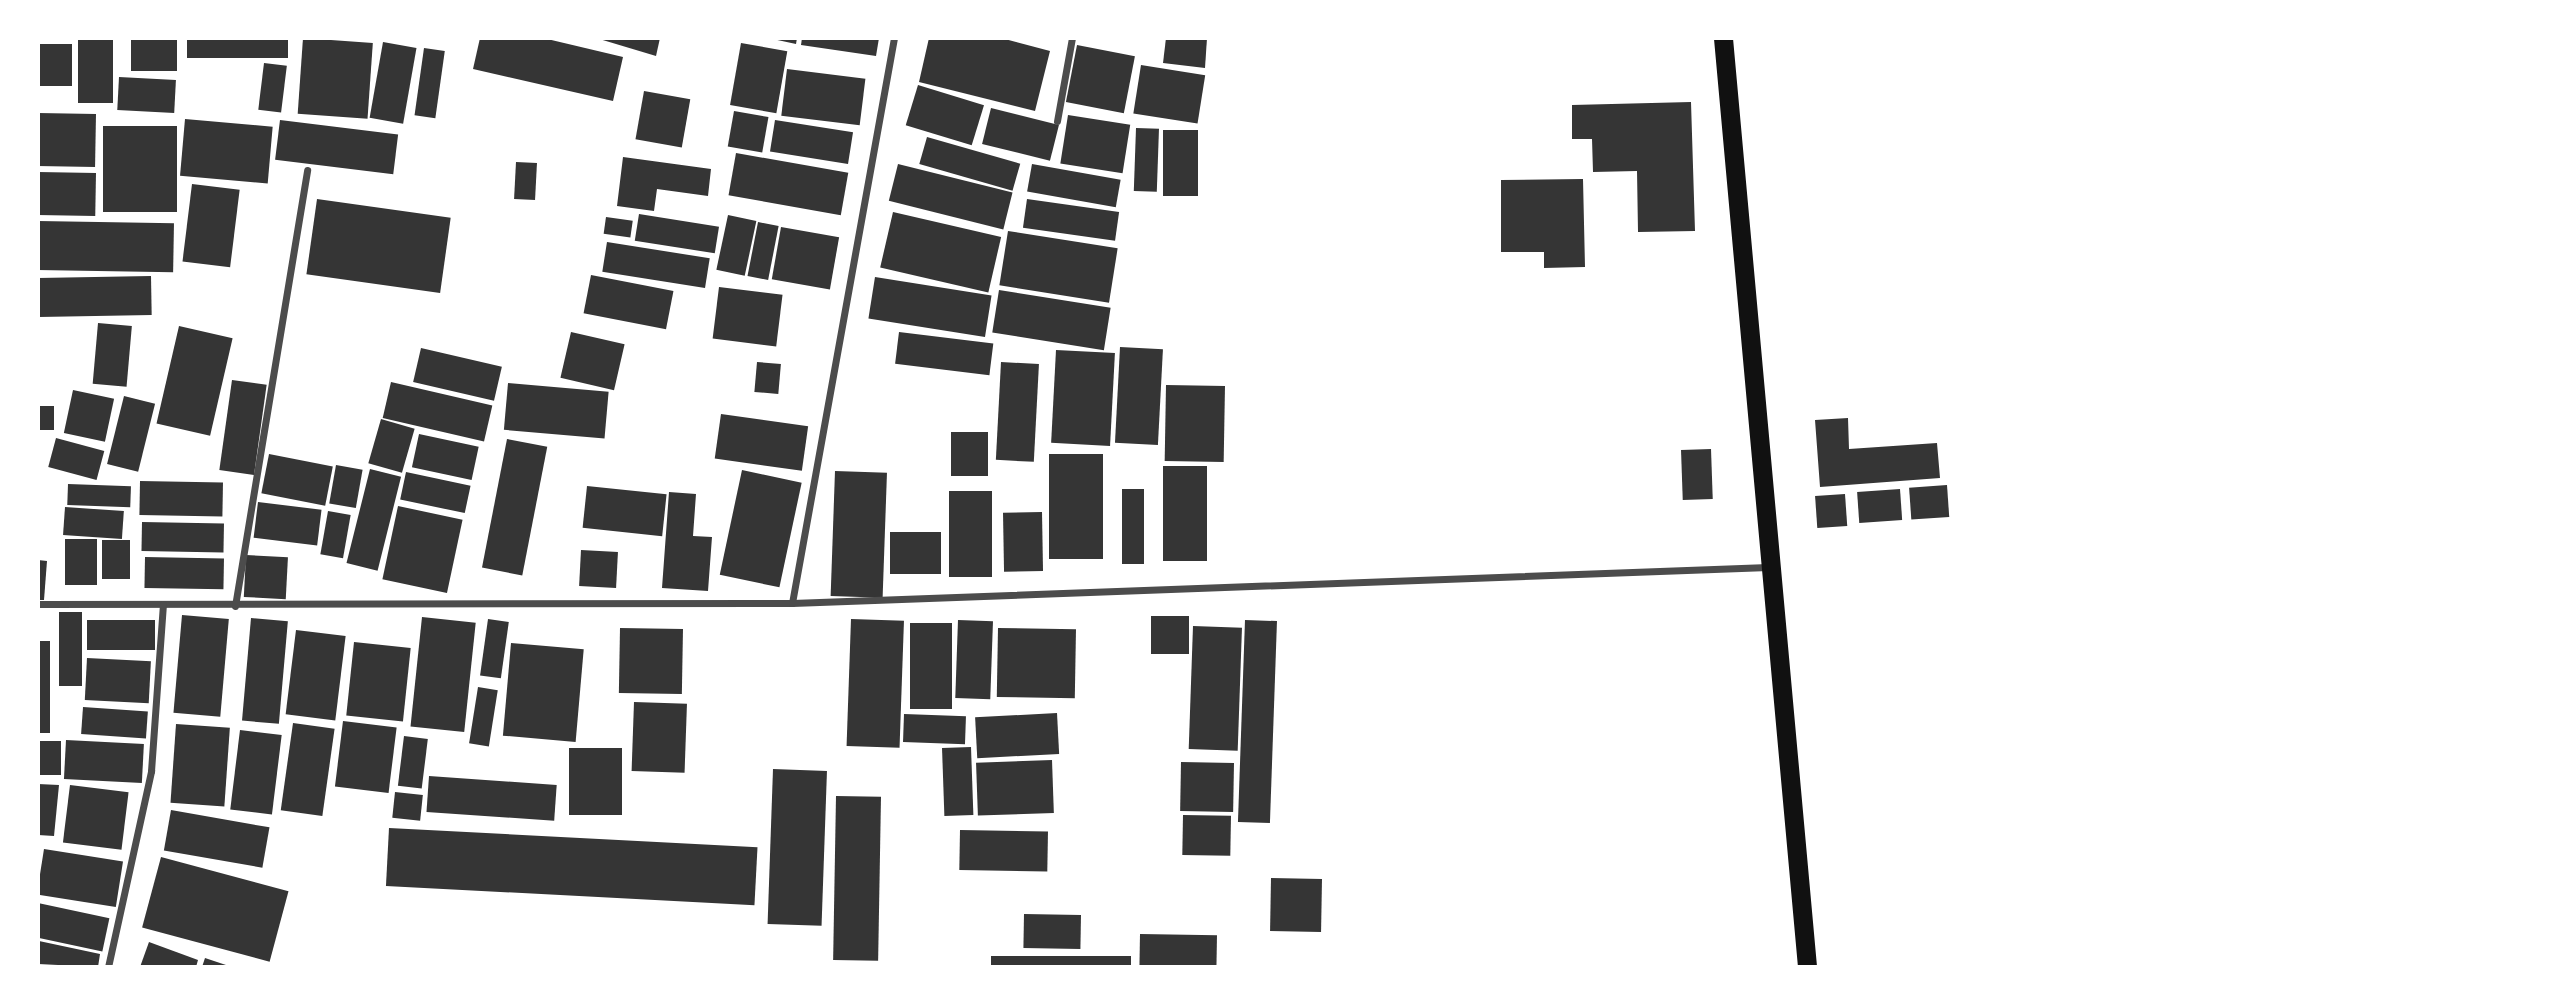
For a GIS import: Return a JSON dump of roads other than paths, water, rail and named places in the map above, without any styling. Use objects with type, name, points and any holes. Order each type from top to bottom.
[{"type":"highway","points":[[1723,38],[1807,967]]},
{"type":"street","points":[[792,603],[894,38]]},
{"type":"street","points":[[1057,121],[1072,38]]},
{"type":"street","points":[[234,606],[307,170]]},
{"type":"street","points":[[38,604],[234,606],[792,603],[1769,567]]},
{"type":"street","points":[[108,967],[151,771],[163,604]]}]
